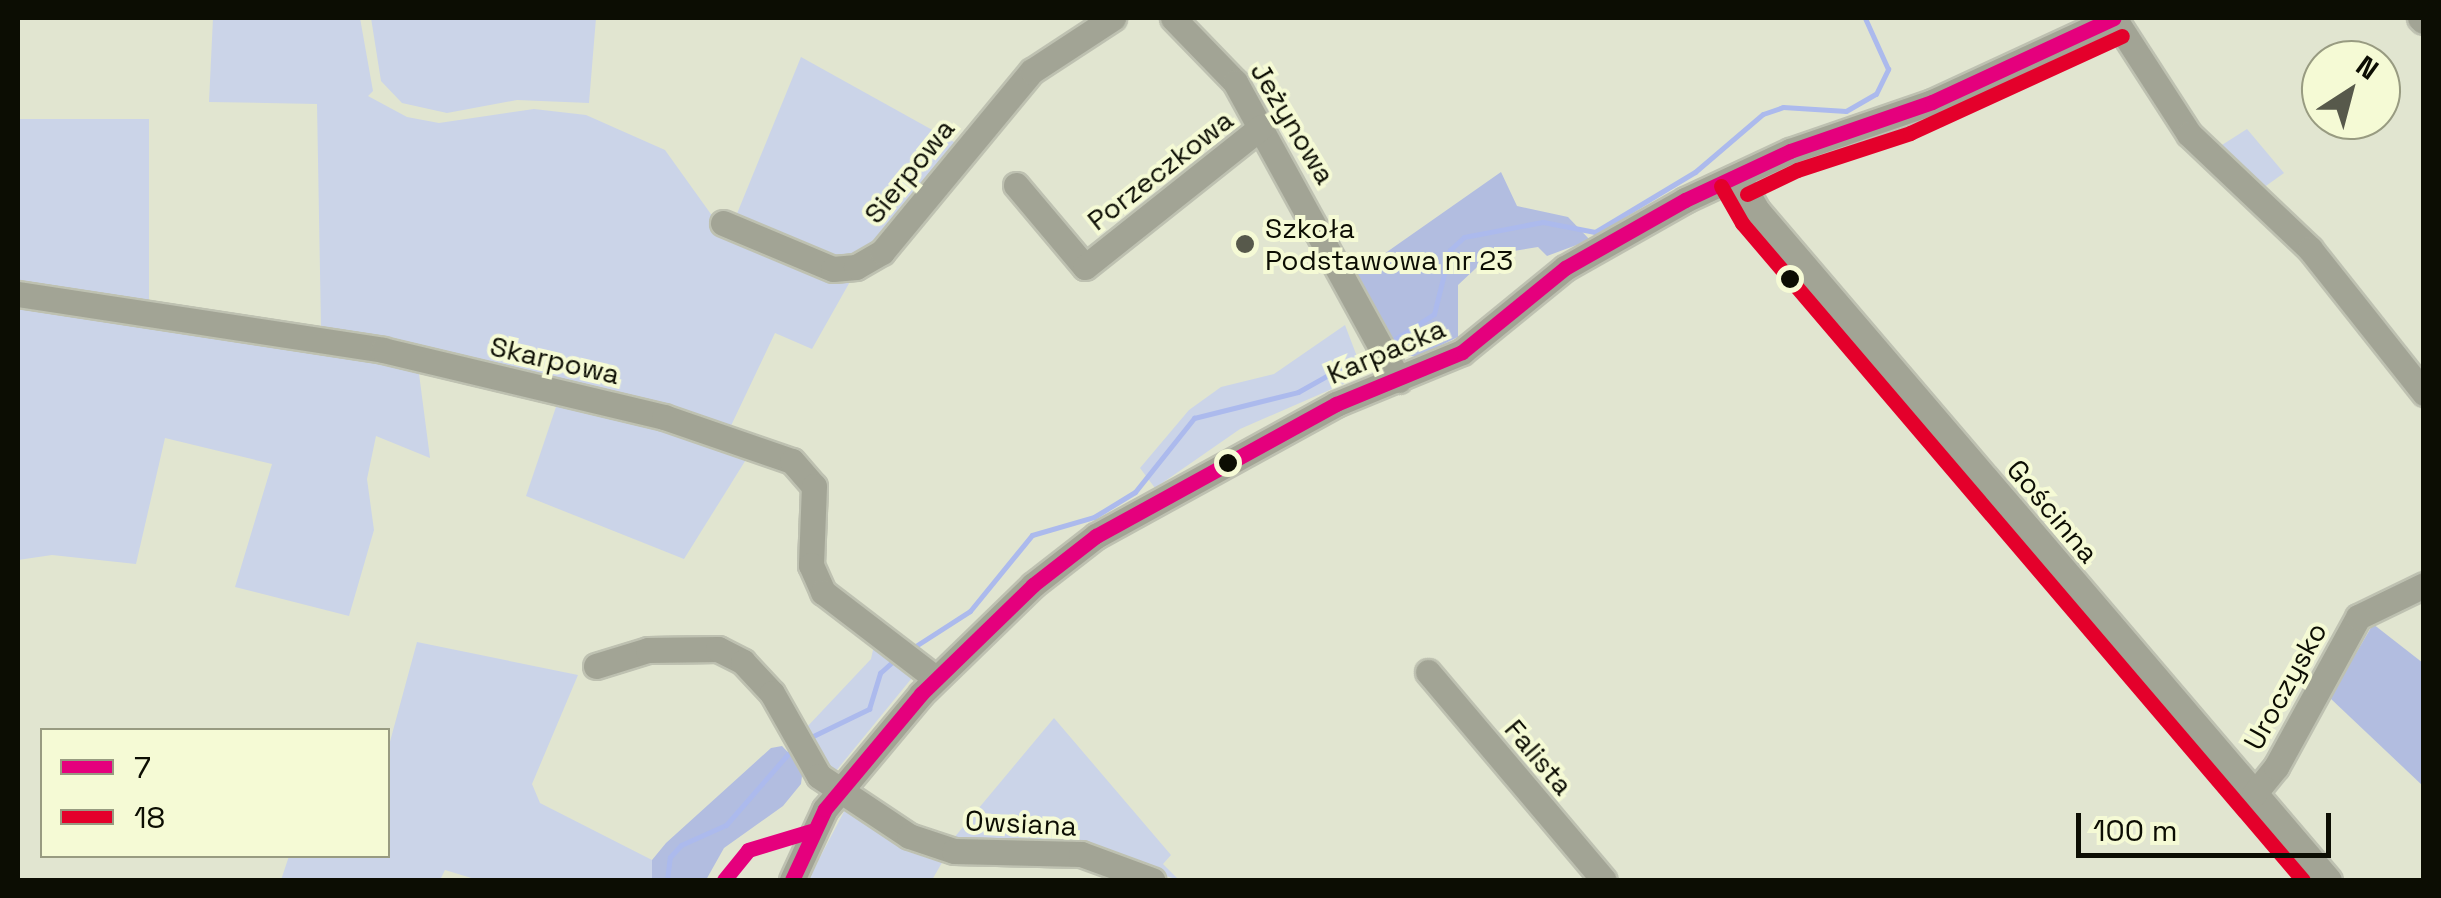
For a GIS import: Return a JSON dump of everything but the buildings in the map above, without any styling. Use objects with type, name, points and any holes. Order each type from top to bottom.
[{"type":"street","name":"Sierpowa","points":[[724,224],[833,269],[856,267],[882,252],[1032,71],[1114,18]]},
{"type":"street","name":"Jeżynowa","points":[[1173,18],[1216,58],[1262,128],[1399,380]]},
{"type":"street","name":"Karpacka","points":[[792,880],[803,846],[926,671],[1096,536],[1336,404],[1462,352],[1565,268],[1738,176],[1917,108],[2114,18]]},
{"type":"street","points":[[2114,18],[2200,146],[2310,249],[2424,392]]},
{"type":"street","name":"Porzeczkowa","points":[[1016,186],[1085,267],[1262,128]]},
{"type":"street","name":"Gościnna","points":[[1738,176],[1757,210],[2329,880]]},
{"type":"street","name":"Skarpowa","points":[[18,294],[383,350],[664,416],[792,460],[814,486],[814,578],[836,604],[926,671]]},
{"type":"street","name":"Uroczysko","points":[[2254,794],[2276,768],[2358,617],[2424,585]]},
{"type":"street","points":[[596,666],[648,650],[718,649],[753,672],[813,759],[820,776],[838,792]]},
{"type":"street","name":"Falista","points":[[1428,672],[1604,880]]},
{"type":"street","name":"Owsiana","points":[[838,792],[933,846],[1081,854],[1152,880]]},
{"type":"shaded area","points":[[213,18],[360,18],[373,91],[368,96],[407,117],[439,123],[534,109],[586,115],[665,150],[718,224],[856,271],[812,349],[775,333],[728,432],[321,328],[317,104],[209,102]]},
{"type":"shaded area","points":[[371,18],[596,18],[589,103],[517,100],[447,113],[402,103],[381,81]]},
{"type":"shaded area","points":[[801,57],[963,147],[879,248],[847,266],[734,221]]},
{"type":"shaded area","points":[[18,119],[149,119],[149,305],[18,305]]},
{"type":"shaded area","points":[[2247,129],[2284,173],[2263,188],[2211,152]]},
{"type":"shaded area","points":[[1501,172],[1517,206],[1568,217],[1590,240],[1547,256],[1538,247],[1490,255],[1458,285],[1458,337],[1417,357],[1401,354],[1354,275]]},
{"type":"shaded area","points":[[18,299],[418,366],[430,458],[376,436],[367,479],[374,530],[349,616],[235,587],[272,464],[165,438],[136,564],[52,555],[18,560]]},
{"type":"shaded area","points":[[1345,325],[1364,375],[1240,429],[1155,488],[1140,468],[1189,410],[1221,387],[1274,374]]},
{"type":"shaded area","points":[[559,398],[747,458],[684,559],[526,496]]},
{"type":"shaded area","points":[[2373,624],[2423,663],[2423,786],[2330,698]]},
{"type":"shaded area","points":[[875,641],[916,673],[831,777],[806,728],[871,659]]},
{"type":"shaded area","points":[[417,642],[578,675],[532,784],[540,803],[652,860],[652,880],[478,880],[445,870],[440,880],[281,880],[288,858],[390,858],[390,742]]},
{"type":"shaded area","points":[[1054,718],[1171,855],[1163,864],[1179,880],[1137,867],[948,845]]},
{"type":"shaded area","points":[[782,746],[803,768],[801,784],[783,806],[724,848],[706,880],[652,880],[652,860],[666,843],[771,748]]},
{"type":"shaded area","points":[[847,806],[947,854],[932,880],[808,880]]},
{"type":"waterway","points":[[1386,345],[1434,314],[1450,250],[1464,237],[1543,222],[1595,232],[1695,172],[1763,114],[1783,107],[1846,111],[1876,94],[1888,69],[1865,18]]},
{"type":"waterway","points":[[911,649],[970,611],[1032,535],[1094,517],[1135,492],[1194,418],[1298,392],[1371,351]]},
{"type":"waterway","points":[[809,738],[869,709],[880,673],[898,657]]},
{"type":"waterway","points":[[667,880],[670,857],[681,845],[726,825],[795,746]]},
{"type":"transit line","name":"7","points":[[792,880],[825,809],[921,694],[1033,585],[1096,536],[1336,404],[1462,352],[1565,268],[1685,200],[1790,151],[1932,102],[2114,18]]},
{"type":"transit line","name":"18","points":[[1747,194],[1797,170],[1910,133],[2122,36]]},
{"type":"transit line","name":"18","points":[[1721,186],[1742,223],[2303,880]]},
{"type":"transit line","name":"7","points":[[724,880],[748,850],[811,831]]},
{"type":"place","name":"Szkoła Podstawowa nr 23","points":[[1245,244]]}]
